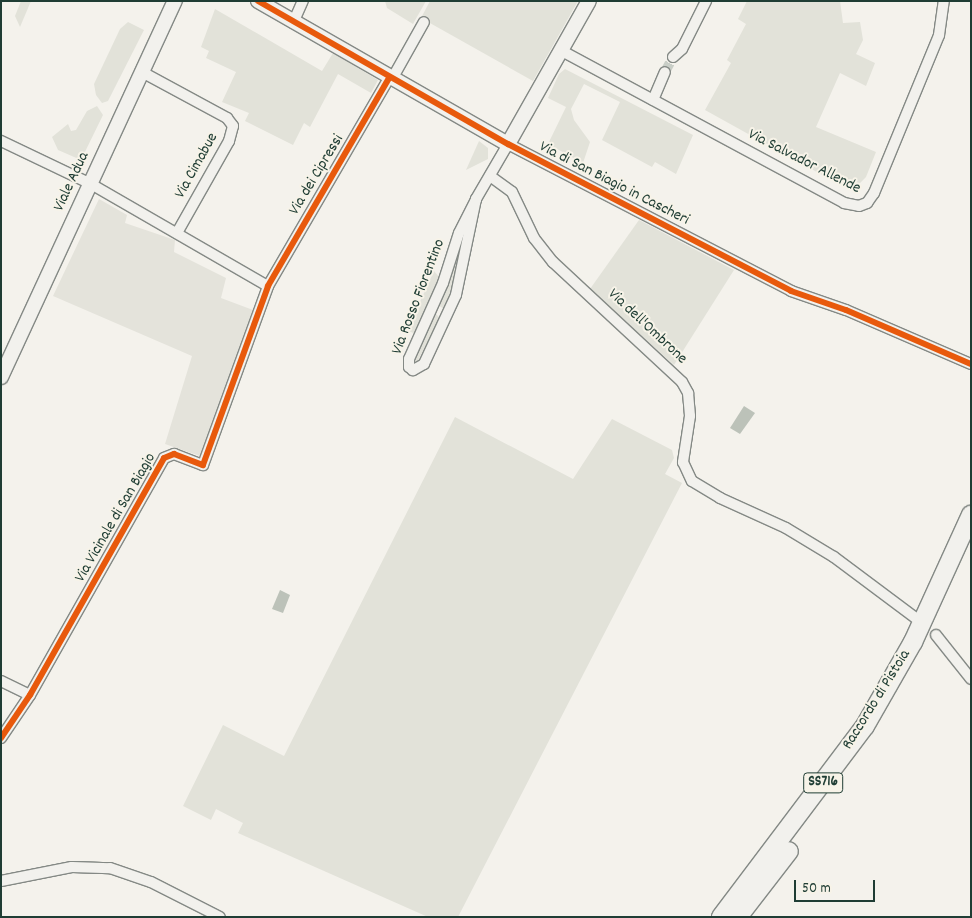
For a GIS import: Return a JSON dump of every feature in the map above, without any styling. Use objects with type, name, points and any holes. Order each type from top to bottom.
[{"type":"highway","name":"Raccordo di Pistoia","points":[[721,917],[781,841],[869,718],[913,642],[971,515]]},
{"type":"highway","name":"Raccordo di Pistoia","points":[[738,917],[890,708],[923,649],[971,544]]},
{"type":"street","name":"Viale Adua","points":[[1,377],[175,1]]},
{"type":"street","name":"Via di San Biagio in Cascheri","points":[[258,1],[293,23],[508,144],[791,291],[846,310],[971,364]]},
{"type":"street","points":[[293,23],[303,1]]},
{"type":"street","points":[[508,144],[589,1]]},
{"type":"street","points":[[677,57],[706,1]]},
{"type":"street","name":"Via Salvador Allende","points":[[562,51],[656,96],[844,203],[863,206],[874,193],[939,36],[944,1]]},
{"type":"street","name":"Via dei Cipressi","points":[[268,286],[424,22]]},
{"type":"street","name":"Via Cimabue","points":[[142,72],[227,118],[233,126],[229,141],[177,233]]},
{"type":"street","points":[[656,96],[668,74]]},
{"type":"street","points":[[1,141],[91,184],[268,286]]},
{"type":"street","name":"Via Rosso Fiorentino","points":[[476,199],[459,285],[422,366],[413,370],[409,367],[409,359],[433,306],[457,237],[476,199],[508,144]]},
{"type":"street","name":"Via dell'Ombrone","points":[[490,176],[512,192],[534,238],[553,262],[682,382],[688,393],[690,416],[683,462],[692,481],[720,498],[786,528],[834,557],[917,619]]},
{"type":"street","name":"Via Vicinale di San Biagio","points":[[1,738],[30,695],[164,458],[174,454],[203,465],[268,286]]},
{"type":"street","points":[[433,306],[448,312]]},
{"type":"street","points":[[936,635],[971,679]]},
{"type":"street","points":[[1,682],[30,695]]},
{"type":"street","points":[[1,881],[72,867],[110,868],[151,882],[220,917]]},
{"type":"shaded area","points":[[21,1],[31,1],[20,27],[15,16]]},
{"type":"shaded area","points":[[385,1],[426,1],[413,24],[387,8]]},
{"type":"shaded area","points":[[430,1],[578,1],[533,81],[421,18]]},
{"type":"shaded area","points":[[747,1],[840,1],[843,23],[860,22],[863,40],[856,54],[875,63],[866,86],[840,73],[816,127],[876,152],[866,177],[857,186],[833,181],[705,110],[731,63],[727,60],[746,24],[738,19]]},
{"type":"shaded area","points":[[215,9],[322,71],[333,53],[378,80],[371,93],[338,74],[310,127],[304,123],[293,145],[245,121],[249,113],[222,102],[236,72],[206,58],[209,51],[201,47]]},
{"type":"shaded area","points":[[128,22],[144,30],[108,101],[102,103],[96,95],[94,84],[120,29]]},
{"type":"shaded area","points":[[565,69],[693,135],[676,174],[655,162],[652,167],[602,140],[620,102],[584,84],[571,109],[574,120],[590,142],[583,163],[548,144],[566,107],[548,98],[559,74]]},
{"type":"shaded area","points":[[97,106],[103,115],[81,160],[58,150],[52,137],[68,124],[71,131],[76,130],[87,111]]},
{"type":"shaded area","points":[[479,141],[488,148],[488,159],[466,170]]},
{"type":"shaded area","points":[[99,199],[127,215],[125,223],[175,240],[174,252],[226,278],[221,298],[253,310],[200,456],[165,444],[192,356],[53,296]]},
{"type":"shaded area","points":[[639,220],[734,270],[674,365],[590,289]]},
{"type":"shaded area","points":[[458,245],[454,282],[444,309],[438,305]]},
{"type":"shaded area","points":[[434,271],[440,278],[415,334],[407,330]]},
{"type":"shaded area","points":[[434,312],[440,318],[415,366],[410,360]]},
{"type":"shaded area","points":[[744,406],[755,413],[740,434],[730,428]]},
{"type":"shaded area","points":[[455,417],[573,479],[612,419],[672,450],[674,458],[665,474],[682,483],[458,917],[428,917],[238,833],[243,823],[216,809],[211,820],[183,806],[223,725],[284,756]]},
{"type":"shaded area","points":[[280,590],[290,595],[283,613],[272,609]]},
{"type":"tunnel","points":[[665,72],[673,57]]},
{"type":"cycle path","points":[[258,1],[508,144],[791,291],[846,310],[971,364]]},
{"type":"cycle path","points":[[1,738],[30,695],[164,458],[174,454],[203,465],[268,286],[389,78]]}]
